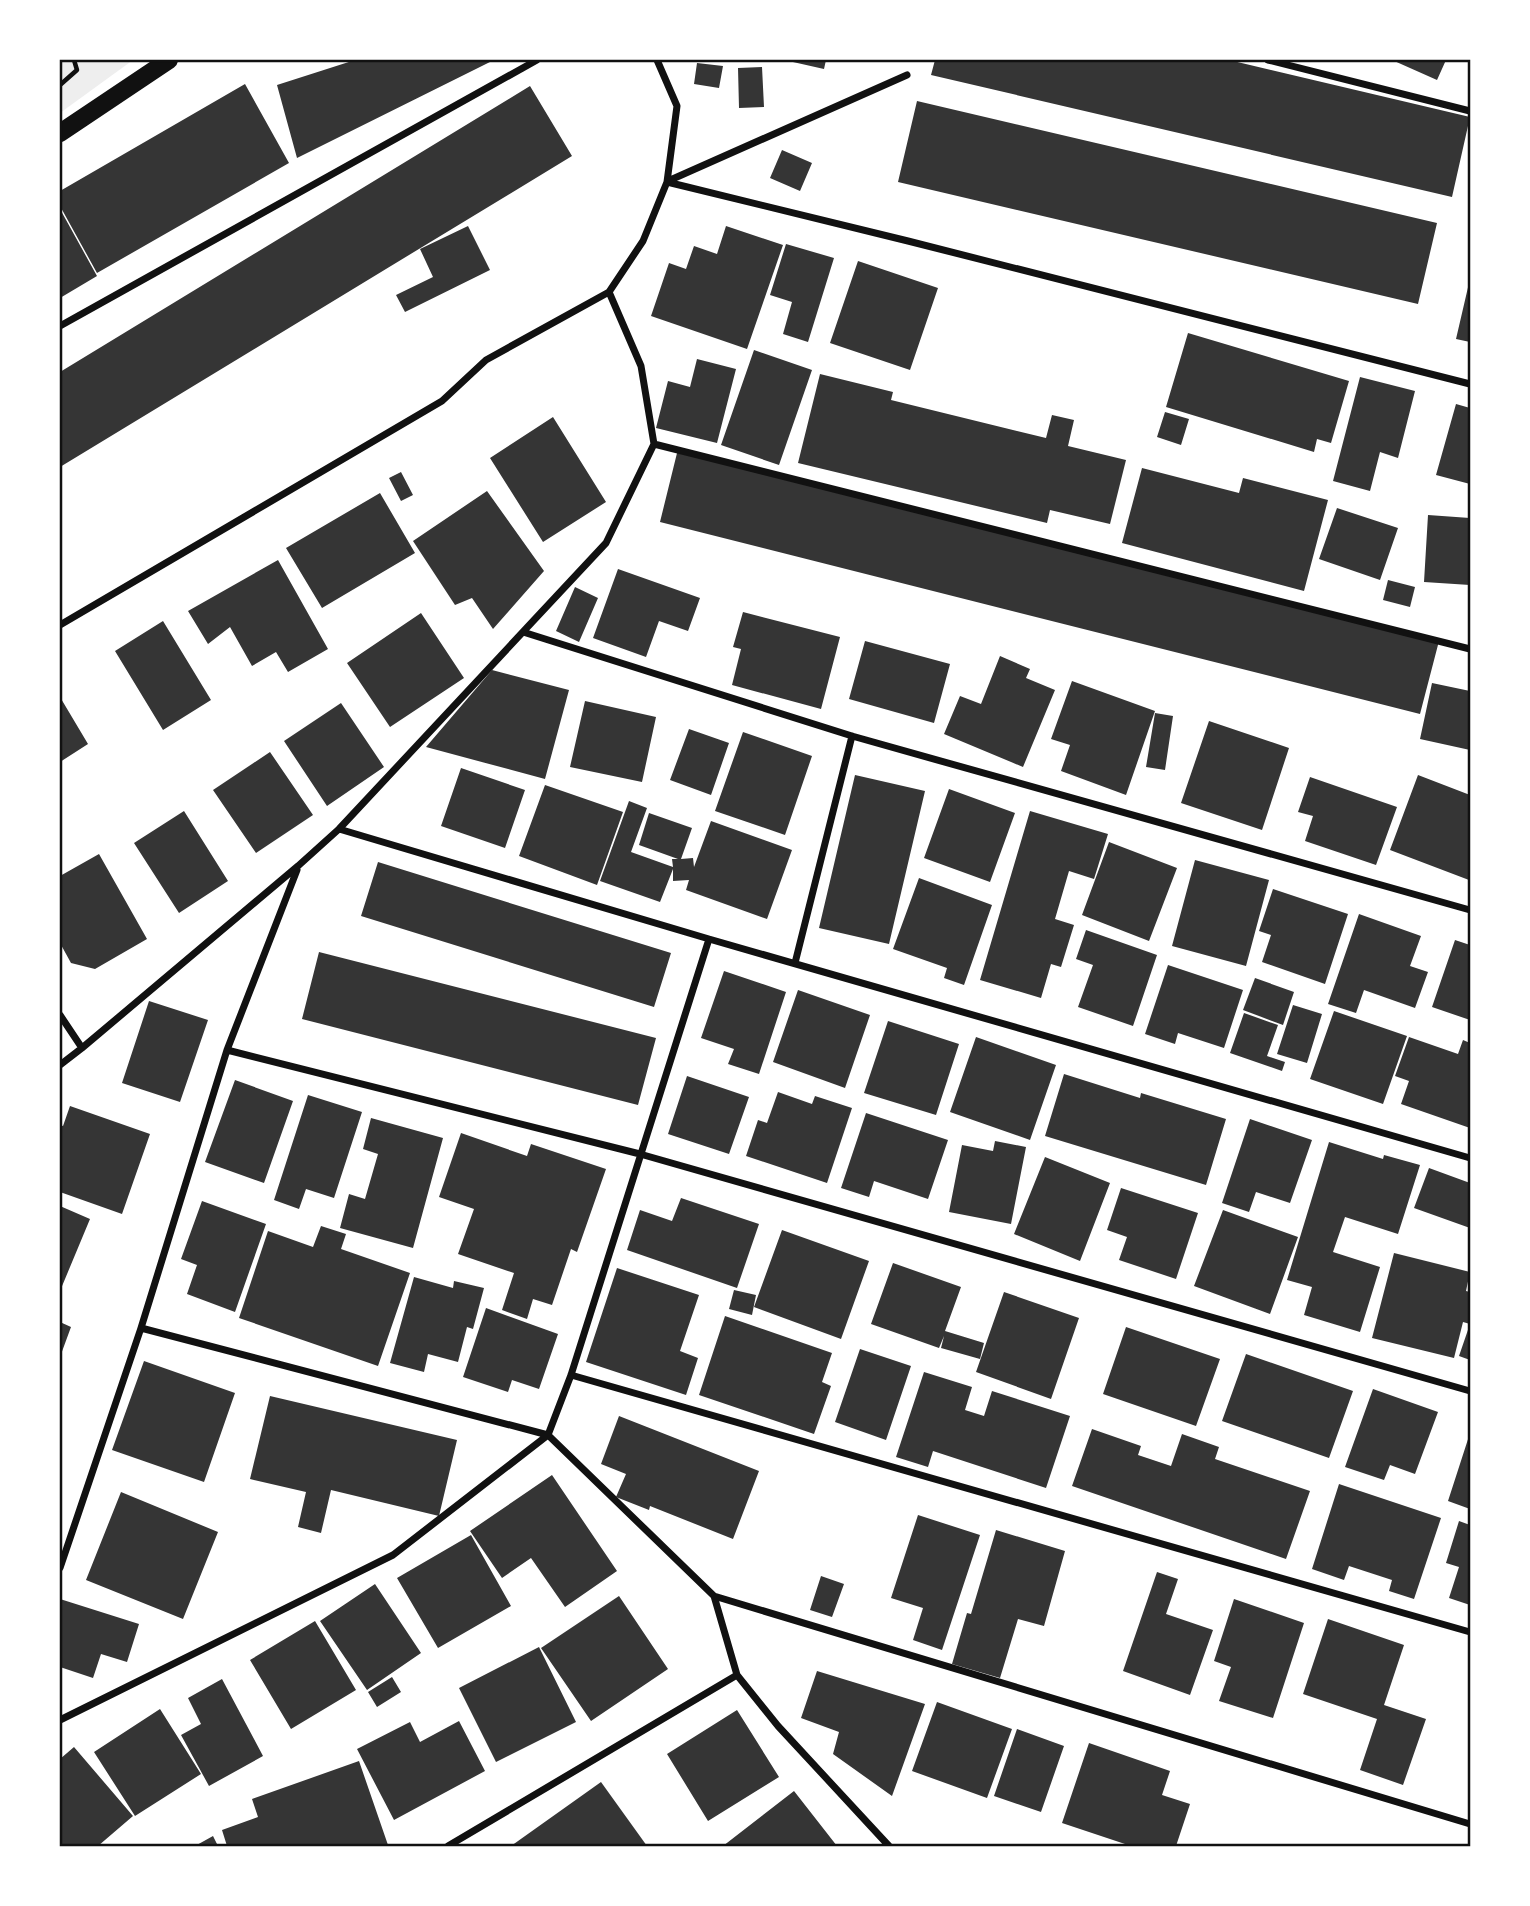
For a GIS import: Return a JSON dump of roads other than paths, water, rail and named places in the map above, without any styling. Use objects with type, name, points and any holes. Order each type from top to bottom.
[{"type":"main road","points":[[60,133],[170,60]]},
{"type":"street","points":[[60,326],[537,60]]},
{"type":"street","points":[[60,625],[443,401],[486,360],[609,292],[643,241],[667,182],[677,106],[657,60]]},
{"type":"street","points":[[1268,60],[1471,111]]},
{"type":"street","points":[[667,182],[907,75]]},
{"type":"street","points":[[667,182],[1471,384]]},
{"type":"street","points":[[60,1065],[339,829],[606,543],[654,443],[641,366],[609,292]]},
{"type":"street","points":[[654,443],[1471,649]]},
{"type":"street","points":[[523,632],[852,736],[1471,910]]},
{"type":"street","points":[[795,963],[852,736]]},
{"type":"street","points":[[339,829],[709,939],[1471,1158]]},
{"type":"street","points":[[60,1568],[141,1328],[227,1050],[298,866]]},
{"type":"street","points":[[60,1720],[393,1555],[548,1435],[571,1375],[709,939]]},
{"type":"street","points":[[60,1015],[82,1048]]},
{"type":"street","points":[[227,1050],[640,1154],[1471,1391]]},
{"type":"street","points":[[141,1328],[548,1435],[714,1596],[1471,1824]]},
{"type":"street","points":[[571,1375],[1471,1632]]},
{"type":"street","points":[[714,1596],[737,1675],[778,1726],[889,1846]]},
{"type":"street","points":[[447,1846],[737,1675]]}]
